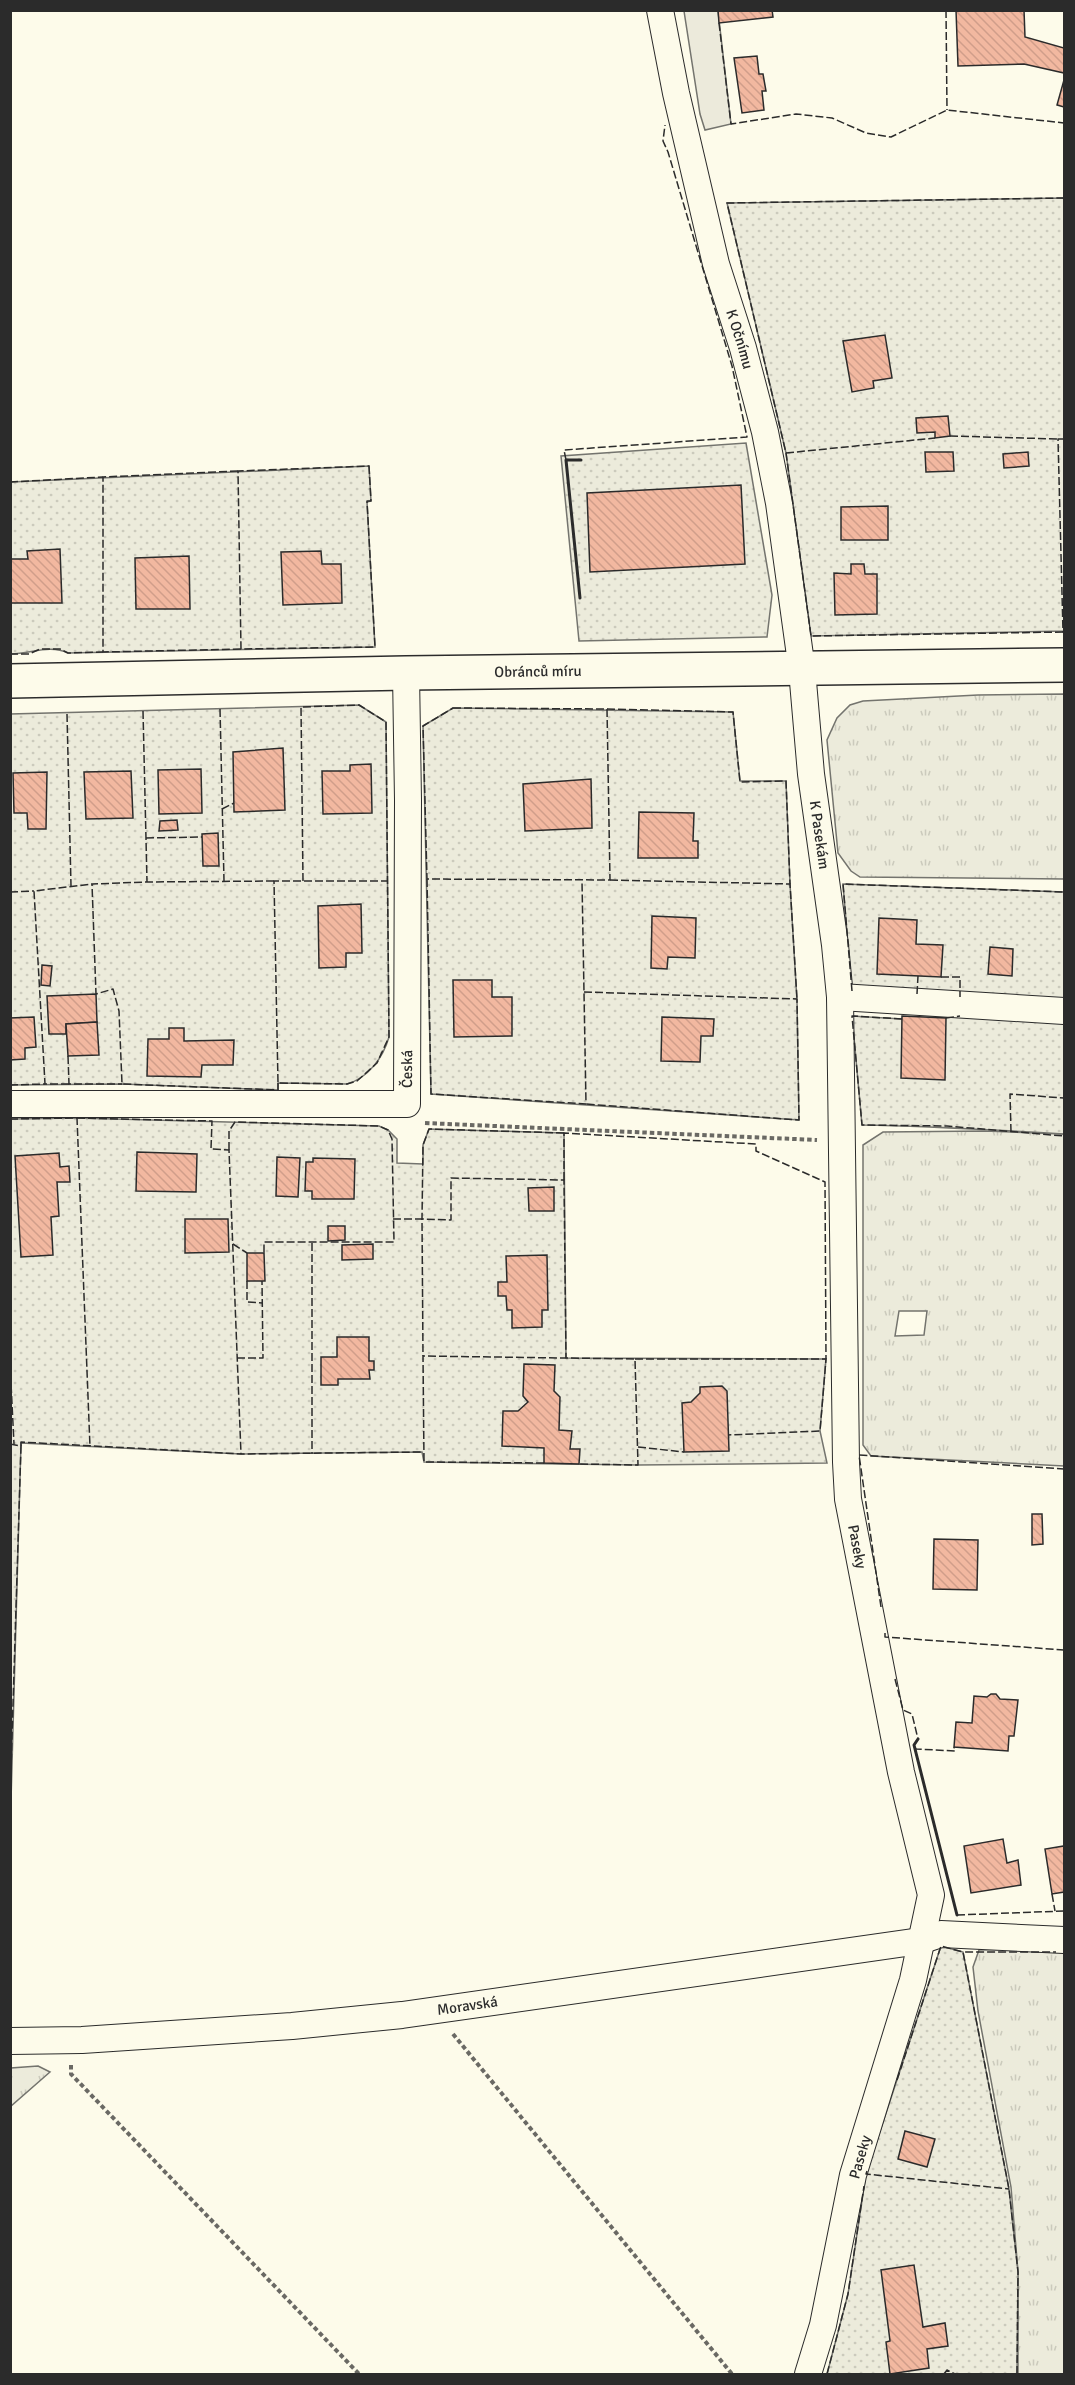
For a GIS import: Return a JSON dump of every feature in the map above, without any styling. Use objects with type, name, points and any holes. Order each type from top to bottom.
[{"type":"main road","name":"Obránců míru","points":[[10,681],[406,673],[802,670],[1065,665]]},
{"type":"street","name":"K Očnímu","points":[[660,10],[676,93],[716,264],[744,348],[765,432],[779,503],[802,670]]},
{"type":"street","name":"K Pasekám","points":[[802,670],[811,774],[840,997],[841,1142]]},
{"type":"street","name":"Česká","points":[[10,1104],[407,1104],[406,673]]},
{"type":"street","points":[[840,997],[1065,1011]]},
{"type":"street","name":"Paseky","points":[[808,2374],[824,2325],[853,2175],[913,1980],[931,1895],[901,1772],[848,1499],[841,1142]]},
{"type":"street","points":[[920,1941],[941,1935],[1065,1940]]},
{"type":"street","name":"Moravská","points":[[10,2041],[70,2041],[292,2026],[434,2010],[920,1941]]},
{"type":"path","points":[[407,1104],[423,1123],[841,1142]]},
{"type":"path","points":[[434,2010],[732,2374]]},
{"type":"path","points":[[70,2041],[71,2074],[359,2374]]},
{"type":"green space","points":[[1064,198],[1064,631],[811,636],[786,453],[727,203]]},
{"type":"green space","points":[[746,443],[772,595],[767,637],[579,641],[561,456]]},
{"type":"green space","points":[[369,466],[371,501],[367,502],[375,647],[68,653],[47,649],[11,654],[11,482]]},
{"type":"green space","points":[[1064,694],[1064,879],[860,877],[851,871],[838,853],[827,740],[837,718],[850,705],[863,701],[978,695]]},
{"type":"green space","points":[[359,705],[386,722],[389,1037],[374,1066],[362,1077],[347,1084],[278,1083],[278,1090],[122,1084],[11,1085],[10,714]]},
{"type":"green space","points":[[453,708],[733,712],[740,781],[786,781],[797,1001],[799,1120],[431,1094],[423,726]]},
{"type":"green space","points":[[843,884],[1064,892],[1064,1003],[852,995]]},
{"type":"green space","points":[[969,1015],[1064,1019],[1064,1134],[862,1125],[852,1016],[902,1019]]},
{"type":"green space","points":[[77,1118],[379,1126],[388,1130],[397,1139],[397,1163],[423,1164],[423,1145],[429,1129],[564,1133],[566,1358],[826,1359],[820,1431],[827,1463],[638,1465],[424,1462],[422,1452],[241,1454],[21,1443],[11,1801],[11,1119]]},
{"type":"green space","points":[[985,1131],[1064,1134],[1064,1466],[871,1456],[863,1445],[863,1145],[883,1132]],"holes":[[[899,1311],[927,1311],[924,1335],[895,1336]]]},
{"type":"green space","points":[[941,1946],[963,1952],[1009,2189],[1018,2272],[1017,2374],[827,2374],[848,2294],[866,2174]]},
{"type":"green space","points":[[1041,1948],[1064,1950],[1064,2374],[1018,2374],[1018,2272],[1011,2187],[978,2011],[973,1967],[979,1950]]},
{"type":"green space","points":[[38,2066],[50,2072],[11,2106],[11,2068]]},
{"type":"shaded area","points":[[684,11],[718,11],[731,124],[705,130],[700,114]]},
{"type":"building","points":[[718,10],[772,10],[773,17],[719,23]]},
{"type":"building","points":[[956,10],[1024,10],[1025,37],[1064,48],[1064,73],[1024,64],[958,66]]},
{"type":"building","points":[[757,56],[759,74],[763,74],[766,91],[762,91],[764,110],[742,113],[734,58]]},
{"type":"building","points":[[1064,80],[1064,107],[1057,105]]},
{"type":"building","points":[[885,335],[892,378],[873,381],[874,388],[852,392],[843,341]]},
{"type":"building","points":[[948,416],[950,436],[935,438],[935,432],[917,433],[916,418]]},
{"type":"building","points":[[925,452],[953,452],[954,471],[926,472]]},
{"type":"building","points":[[1028,452],[1029,466],[1004,468],[1003,454]]},
{"type":"building","points":[[741,485],[745,564],[590,572],[587,493]]},
{"type":"building","points":[[888,506],[888,540],[841,540],[841,507]]},
{"type":"building","points":[[60,549],[62,603],[10,603],[10,559],[28,559],[27,551]]},
{"type":"building","points":[[321,551],[322,564],[341,564],[342,603],[283,605],[281,552]]},
{"type":"building","points":[[189,556],[190,609],[136,609],[135,558]]},
{"type":"building","points":[[851,564],[864,564],[865,574],[877,574],[877,614],[835,615],[834,573],[851,574]]},
{"type":"building","points":[[283,748],[285,810],[234,812],[233,752]]},
{"type":"building","points":[[371,764],[372,813],[323,814],[322,771],[350,771],[350,765]]},
{"type":"building","points":[[201,769],[202,813],[159,814],[158,770]]},
{"type":"building","points":[[131,771],[133,818],[86,819],[84,772]]},
{"type":"building","points":[[47,772],[46,829],[28,829],[27,813],[14,813],[13,773]]},
{"type":"building","points":[[591,779],[592,828],[525,831],[523,784]]},
{"type":"building","points":[[639,812],[694,813],[693,841],[698,841],[698,858],[638,858]]},
{"type":"building","points":[[177,820],[178,830],[159,831],[160,821]]},
{"type":"building","points":[[218,833],[219,866],[203,866],[202,834]]},
{"type":"building","points":[[361,904],[362,953],[346,953],[346,967],[319,968],[318,906]]},
{"type":"building","points":[[652,916],[696,918],[695,958],[668,957],[667,969],[651,968]]},
{"type":"building","points":[[879,918],[917,920],[916,944],[943,945],[941,977],[877,974]]},
{"type":"building","points":[[990,947],[1013,949],[1012,976],[988,974]]},
{"type":"building","points":[[42,965],[52,966],[50,986],[41,985]]},
{"type":"building","points":[[453,980],[492,980],[492,997],[512,997],[512,1036],[454,1037]]},
{"type":"building","points":[[96,994],[97,1022],[66,1024],[66,1034],[49,1034],[47,996]]},
{"type":"building","points":[[902,1016],[946,1018],[945,1080],[901,1078]]},
{"type":"building","points":[[34,1017],[36,1047],[25,1048],[25,1059],[10,1060],[10,1018]]},
{"type":"building","points":[[662,1017],[714,1019],[713,1036],[701,1036],[700,1062],[661,1061]]},
{"type":"building","points":[[97,1022],[99,1055],[68,1056],[66,1024]]},
{"type":"building","points":[[169,1028],[184,1028],[184,1041],[234,1040],[233,1065],[202,1065],[201,1077],[147,1076],[148,1039],[169,1039]]},
{"type":"building","points":[[137,1152],[197,1154],[196,1192],[136,1191]]},
{"type":"building","points":[[59,1153],[60,1167],[69,1166],[70,1182],[57,1182],[59,1216],[51,1217],[53,1255],[21,1257],[15,1156]]},
{"type":"building","points":[[277,1157],[300,1158],[298,1197],[276,1196]]},
{"type":"building","points":[[313,1158],[355,1159],[354,1199],[312,1199],[312,1191],[305,1191],[306,1162],[313,1162]]},
{"type":"building","points":[[554,1187],[554,1211],[529,1211],[528,1188]]},
{"type":"building","points":[[185,1219],[228,1219],[229,1252],[185,1253]]},
{"type":"building","points":[[328,1226],[345,1226],[345,1240],[328,1241]]},
{"type":"building","points":[[373,1244],[373,1259],[342,1260],[342,1245]]},
{"type":"building","points":[[247,1253],[264,1253],[265,1281],[247,1281]]},
{"type":"building","points":[[547,1255],[548,1310],[542,1310],[542,1327],[512,1328],[512,1310],[507,1310],[506,1296],[498,1296],[498,1282],[507,1282],[506,1256]]},
{"type":"building","points":[[337,1337],[369,1337],[369,1361],[374,1361],[374,1370],[369,1370],[370,1379],[338,1379],[338,1385],[321,1385],[321,1357],[337,1357]]},
{"type":"building","points":[[524,1364],[555,1365],[554,1391],[560,1397],[559,1430],[572,1431],[570,1449],[580,1449],[579,1464],[544,1463],[544,1448],[502,1446],[503,1411],[518,1411],[528,1402],[523,1396]]},
{"type":"building","points":[[722,1386],[727,1391],[729,1451],[684,1452],[682,1403],[691,1402],[700,1393],[700,1387]]},
{"type":"building","points":[[1032,1514],[1042,1514],[1043,1544],[1032,1545]]},
{"type":"building","points":[[934,1539],[978,1540],[977,1590],[933,1589]]},
{"type":"building","points":[[996,1694],[1000,1699],[1018,1700],[1014,1736],[1009,1736],[1008,1751],[954,1747],[956,1722],[972,1723],[974,1696],[987,1697]]},
{"type":"building","points":[[1003,1839],[1007,1863],[1018,1860],[1021,1885],[971,1893],[964,1846]]},
{"type":"building","points":[[1064,1846],[1064,1892],[1052,1894],[1045,1849]]},
{"type":"building","points":[[905,2131],[935,2139],[927,2167],[898,2159]]},
{"type":"building","points":[[914,2265],[923,2327],[945,2323],[948,2346],[927,2349],[929,2368],[890,2374],[886,2342],[890,2341],[881,2270]]},
{"type":"fence","points":[[946,10],[947,110]]},
{"type":"fence","points":[[719,23],[731,124],[796,114],[832,118],[866,133],[891,137],[947,110],[1064,123]]},
{"type":"fence","points":[[566,460],[564,450],[747,437],[732,366],[663,141],[665,125]]},
{"type":"fence","points":[[1063,632],[811,636],[786,453],[727,203],[1064,198]]},
{"type":"fence","points":[[950,436],[1058,439]]},
{"type":"fence","points":[[786,453],[935,438]]},
{"type":"fence","points":[[1064,439],[1058,439],[1064,631]]},
{"type":"fence","points":[[369,466],[371,501],[367,501],[375,647],[241,649],[238,471],[369,466]]},
{"type":"fence","points":[[238,471],[103,477],[103,652],[241,649]]},
{"type":"fence","points":[[10,482],[103,477]]},
{"type":"fence","points":[[10,654],[29,654],[40,649],[60,649],[68,653],[103,652]]},
{"type":"fence","points":[[303,881],[301,707],[359,705],[386,722],[389,1037],[377,1063],[357,1081],[347,1084],[278,1083],[274,881],[388,881]]},
{"type":"fence","points":[[453,708],[607,709],[610,880],[427,879],[423,726],[453,708]]},
{"type":"fence","points":[[220,709],[224,881]]},
{"type":"fence","points":[[607,709],[733,712],[740,782],[786,781],[790,884]]},
{"type":"fence","points":[[143,711],[147,882]]},
{"type":"fence","points":[[67,714],[71,886]]},
{"type":"fence","points":[[222,809],[234,803]]},
{"type":"fence","points":[[146,838],[202,837]]},
{"type":"fence","points":[[427,879],[431,1094],[586,1104],[582,881]]},
{"type":"fence","points":[[610,880],[790,884],[797,999]]},
{"type":"fence","points":[[274,881],[92,884],[96,994],[113,989],[119,1011],[122,1084],[278,1090],[278,1083]]},
{"type":"fence","points":[[69,1084],[45,1084],[34,891],[92,884]]},
{"type":"fence","points":[[852,991],[843,884],[1064,892]]},
{"type":"fence","points":[[10,892],[34,891]]},
{"type":"fence","points":[[917,994],[918,976]]},
{"type":"fence","points":[[941,977],[960,977],[960,997]]},
{"type":"fence","points":[[584,992],[797,999],[799,1120],[586,1104]]},
{"type":"fence","points":[[902,1019],[852,1016],[862,1125],[947,1126],[1064,1136]]},
{"type":"fence","points":[[946,1018],[960,1016]]},
{"type":"fence","points":[[68,1056],[69,1084],[122,1084]]},
{"type":"fence","points":[[10,1085],[45,1084]]},
{"type":"fence","points":[[1011,1132],[1010,1094],[1064,1098]]},
{"type":"fence","points":[[77,1118],[212,1121],[211,1149],[229,1150],[241,1454]]},
{"type":"fence","points":[[10,1119],[77,1118],[90,1447]]},
{"type":"fence","points":[[229,1150],[229,1131],[235,1122],[379,1126],[388,1130],[392,1139],[394,1242],[264,1242],[264,1253]]},
{"type":"fence","points":[[564,1133],[429,1129],[423,1145],[422,1219],[451,1220],[451,1178],[564,1180],[566,1358]]},
{"type":"fence","points":[[564,1180],[564,1133],[756,1144],[756,1151],[825,1182],[826,1359]]},
{"type":"fence","points":[[393,1219],[422,1219],[423,1356]]},
{"type":"fence","points":[[312,1243],[312,1454]]},
{"type":"fence","points":[[233,1244],[247,1253]]},
{"type":"fence","points":[[247,1281],[247,1302],[262,1303]]},
{"type":"fence","points":[[237,1358],[263,1358],[262,1281]]},
{"type":"fence","points":[[544,1463],[424,1462],[423,1356],[635,1359],[638,1465],[579,1464]]},
{"type":"fence","points":[[635,1359],[826,1359],[820,1431],[728,1435]]},
{"type":"fence","points":[[10,1363],[14,1444]]},
{"type":"fence","points":[[21,1446],[21,1442],[241,1454],[422,1452]]},
{"type":"fence","points":[[10,1444],[21,1446],[10,1801]]},
{"type":"fence","points":[[638,1447],[684,1452]]},
{"type":"fence","points":[[881,1607],[859,1455],[1064,1469]]},
{"type":"fence","points":[[885,1633],[885,1637],[1064,1650]]},
{"type":"fence","points":[[895,1679],[903,1710],[912,1714],[918,1739],[914,1745],[916,1749],[955,1751],[954,1747]]},
{"type":"fence","points":[[1052,1894],[1055,1911]]},
{"type":"fence","points":[[957,1915],[1064,1911]]},
{"type":"fence","points":[[897,2080],[941,1946],[963,1952]]},
{"type":"fence","points":[[1017,2374],[1018,2272],[1009,2189],[963,1952],[1056,1952]]},
{"type":"fence","points":[[867,2171],[866,2174],[1009,2189]]},
{"type":"fence","points":[[827,2374],[848,2294],[864,2186]]},
{"type":"fence","points":[[944,2374],[947,2370],[955,2374]]},
{"type":"wall","points":[[580,598],[566,460],[581,460]]},
{"type":"wall","points":[[918,1739],[914,1745],[957,1915]]}]
